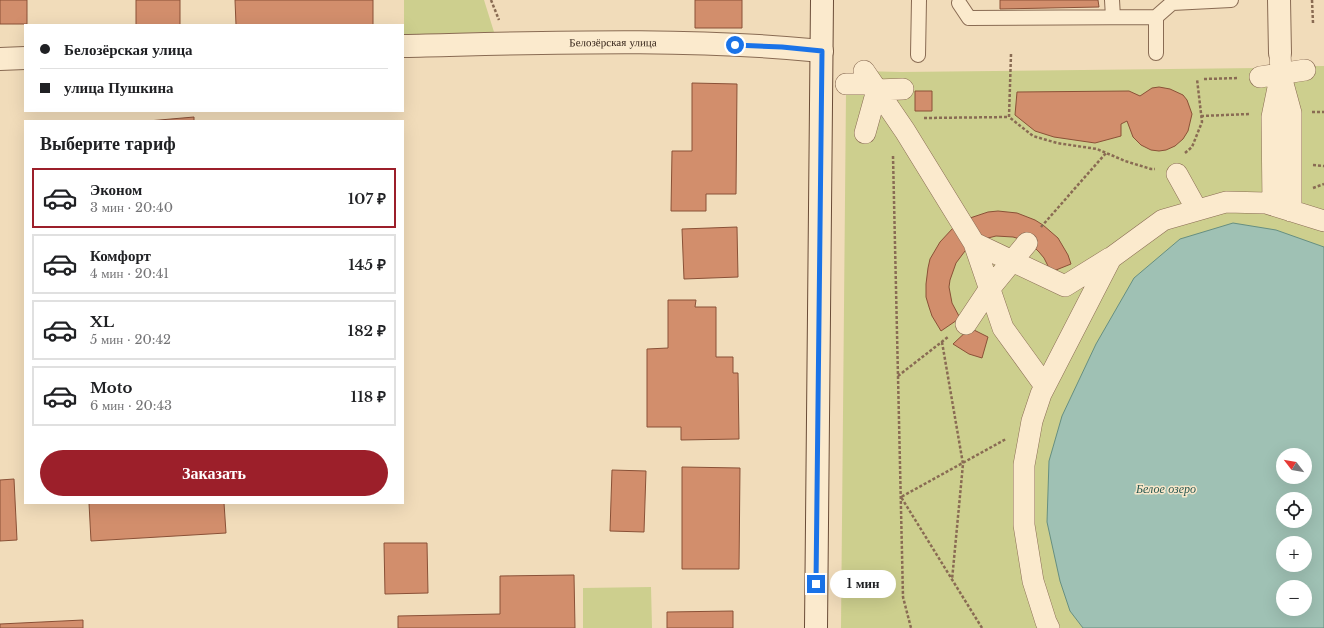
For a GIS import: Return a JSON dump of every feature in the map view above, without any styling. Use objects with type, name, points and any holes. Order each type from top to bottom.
[{"type":"main road","points":[[816,628],[822,0]]},
{"type":"main road","points":[[1279,0],[1280,63]]},
{"type":"main road","name":"Белозёрская улица","points":[[404,46],[571,42],[672,42],[782,47],[822,51]]},
{"type":"main road","points":[[0,59],[24,58]]},
{"type":"street","points":[[1280,63],[1305,70]]},
{"type":"street","points":[[1260,77],[1280,63]]},
{"type":"street","points":[[1280,63],[1283,201]]},
{"type":"street","points":[[903,88],[862,86],[897,131],[974,243],[1003,328],[1045,386]]},
{"type":"street","points":[[1282,113],[1294,163],[1283,201]]},
{"type":"street","points":[[1172,166],[1197,210]]},
{"type":"street","points":[[974,243],[1065,286],[1111,258],[1163,220],[1226,202],[1283,201],[1324,221]]},
{"type":"street","points":[[966,324],[990,288],[1027,242]]},
{"type":"street","points":[[1049,628],[1033,581],[1024,525],[1025,429],[1045,386],[1111,258]]},
{"type":"lane","points":[[918,55],[919,0]]},
{"type":"lane","points":[[1112,0],[1112,17]]},
{"type":"lane","points":[[959,3],[969,18],[1156,17],[1172,3],[1230,0]]},
{"type":"lane","points":[[1156,17],[1156,53]]},
{"type":"path","points":[[1312,0],[1313,23]]},
{"type":"path","points":[[1009,117],[1011,54]]},
{"type":"path","points":[[1204,79],[1260,77]]},
{"type":"path","points":[[911,628],[903,597],[898,376],[897,131],[1009,117],[1033,136],[1057,143],[1097,149],[1125,161],[1151,169],[1172,166],[1192,147],[1202,122],[1197,79]]},
{"type":"path","points":[[1201,116],[1282,113]]},
{"type":"path","points":[[1027,242],[1106,153]]},
{"type":"path","points":[[898,376],[966,324]]},
{"type":"path","points":[[942,342],[963,464],[952,581]]},
{"type":"path","points":[[901,497],[1025,429]]},
{"type":"path","points":[[901,497],[982,628]]},
{"type":"green space","points":[[404,0],[484,0],[494,32],[404,35]]},
{"type":"green space","points":[[1324,66],[1324,628],[841,628],[846,92],[859,71],[901,72]]},
{"type":"green space","points":[[651,587],[652,628],[583,628],[583,588]]},
{"type":"water","name":"Белое озеро","points":[[1233,223],[1276,230],[1324,247],[1324,628],[1083,628],[1070,611],[1060,581],[1047,522],[1049,461],[1062,416],[1096,344],[1134,278],[1180,239]]},
{"type":"building","points":[[0,0],[27,0],[27,24],[0,24]]},
{"type":"building","points":[[136,0],[180,0],[180,24],[136,24]]},
{"type":"building","points":[[235,0],[373,0],[373,24],[236,24]]},
{"type":"building","points":[[695,0],[742,0],[742,28],[695,28]]},
{"type":"building","points":[[1000,0],[1098,0],[1099,7],[1000,9]]},
{"type":"building","points":[[692,83],[737,84],[736,194],[706,194],[706,211],[671,211],[672,151],[692,151]]},
{"type":"building","points":[[1159,87],[1170,89],[1183,95],[1187,100],[1192,114],[1188,131],[1183,139],[1175,146],[1166,150],[1151,150],[1141,145],[1133,137],[1127,121],[1121,124],[1121,136],[1095,143],[1054,137],[1035,131],[1015,115],[1017,92],[1129,91],[1140,96],[1152,88]]},
{"type":"building","points":[[915,91],[932,91],[932,111],[915,111]]},
{"type":"building","points":[[194,117],[194,120],[160,120]]},
{"type":"building","points":[[998,211],[1017,213],[1043,225],[1058,238],[1068,255],[1071,264],[1051,272],[1044,258],[1039,252],[1034,247],[1020,239],[996,236],[980,240],[970,218],[988,212]]},
{"type":"building","points":[[737,227],[738,277],[684,279],[682,229]]},
{"type":"building","points":[[953,228],[968,247],[956,263],[949,287],[952,303],[960,318],[941,331],[932,316],[929,307],[926,297],[926,284],[930,259],[940,242]]},
{"type":"building","points":[[668,300],[696,300],[695,307],[716,307],[716,357],[733,357],[733,373],[738,373],[739,439],[681,440],[681,427],[647,427],[647,349],[668,348]]},
{"type":"building","points":[[970,328],[988,337],[982,358],[969,354],[953,344]]},
{"type":"building","points":[[682,467],[740,468],[739,569],[682,569]]},
{"type":"building","points":[[612,470],[646,471],[644,532],[610,531]]},
{"type":"building","points":[[14,479],[17,540],[0,541],[0,480]]},
{"type":"building","points":[[89,504],[224,504],[226,533],[91,541]]},
{"type":"building","points":[[384,543],[427,543],[428,593],[385,594]]},
{"type":"building","points":[[574,575],[575,628],[398,628],[398,616],[500,614],[500,576]]},
{"type":"building","points":[[733,611],[733,628],[667,628],[667,612]]},
{"type":"building","points":[[83,620],[83,628],[0,628],[0,624]]},
{"type":"route","points":[[735,45],[782,47],[822,51],[816,584]]}]
